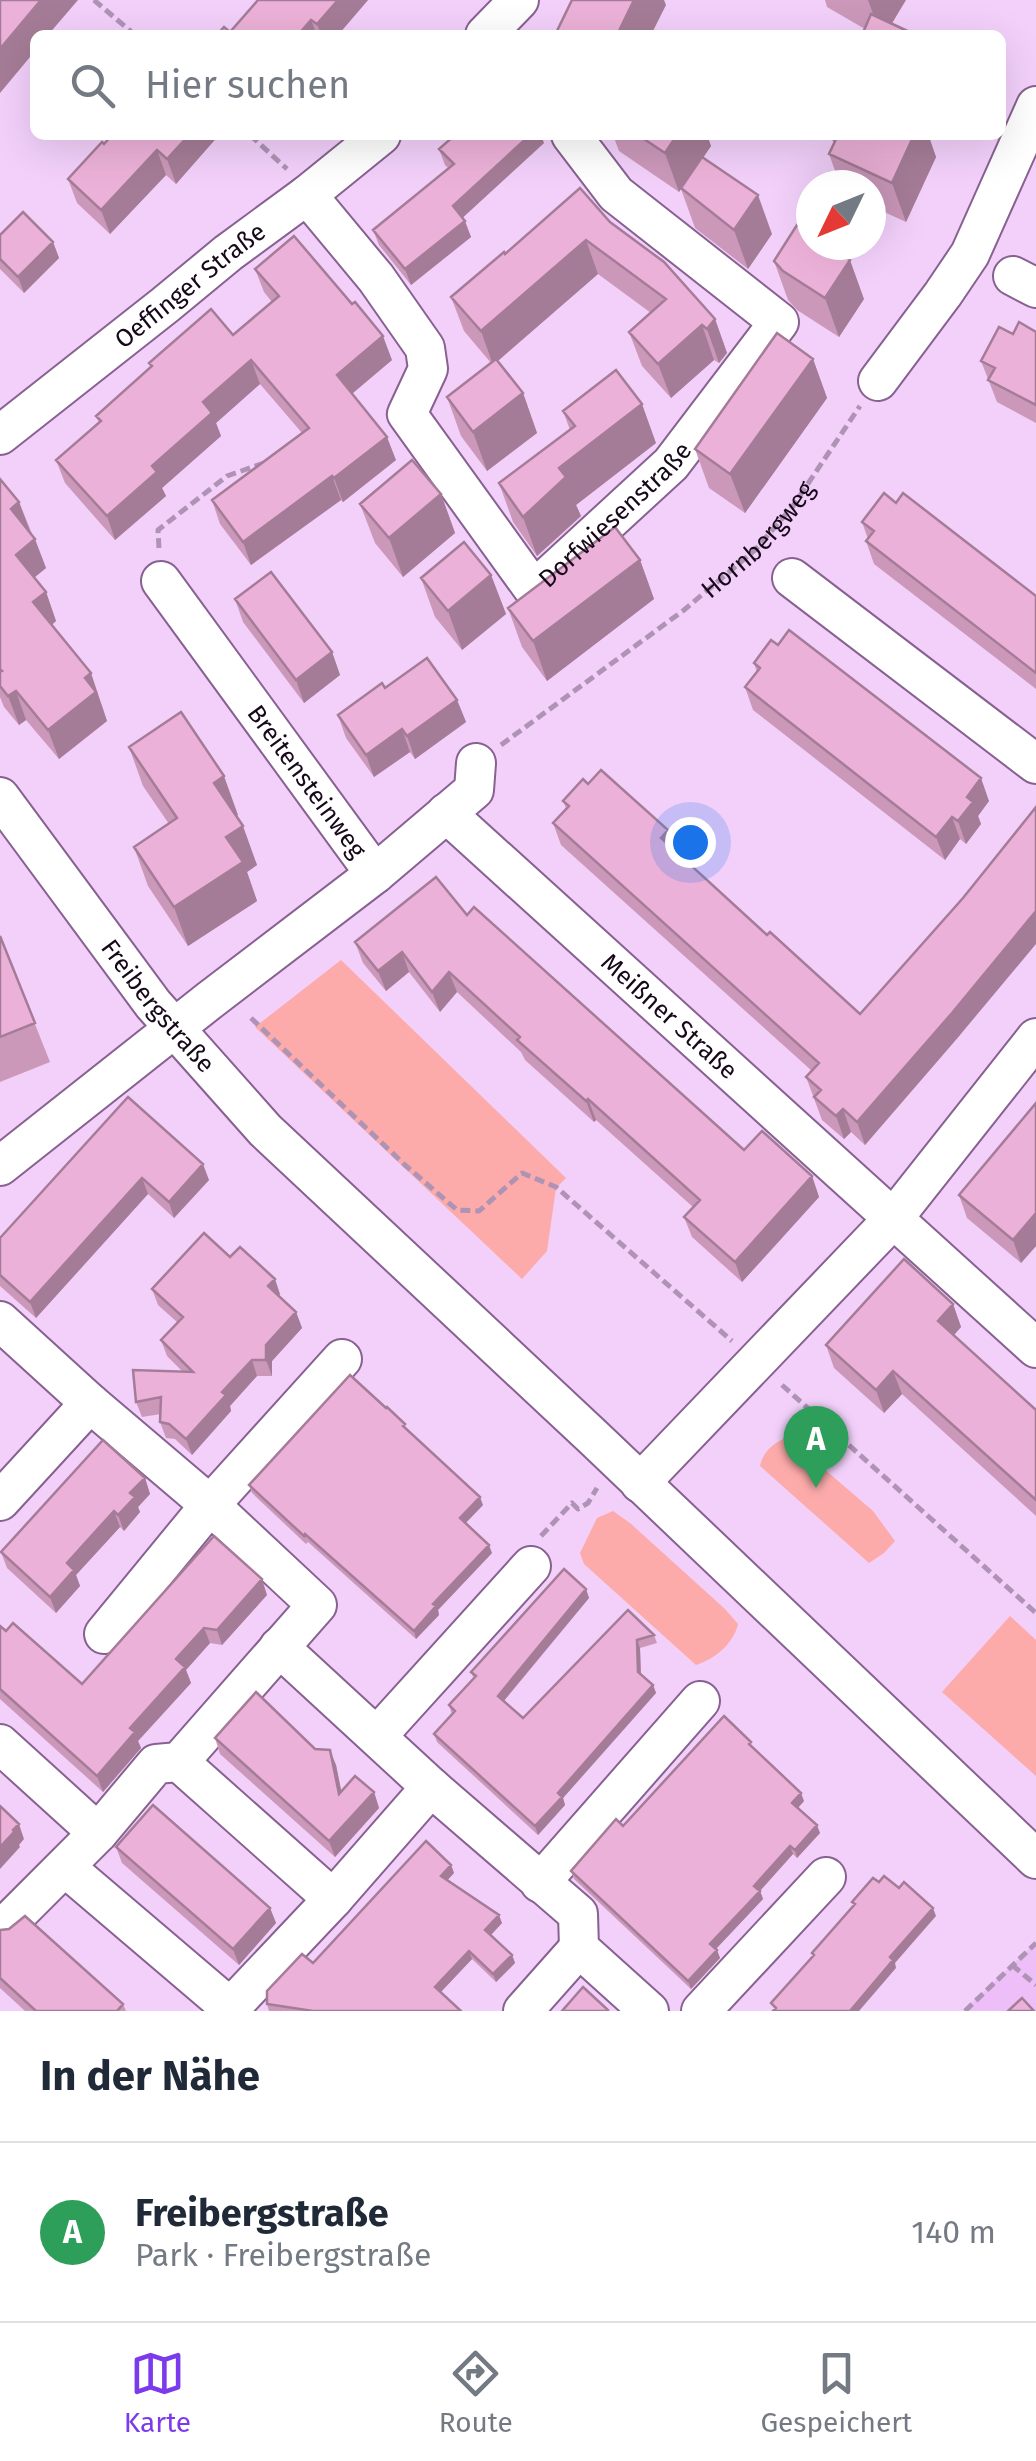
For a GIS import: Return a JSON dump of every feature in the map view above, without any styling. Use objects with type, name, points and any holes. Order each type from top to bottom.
[{"type":"street","points":[[493,30],[519,0]]},
{"type":"street","points":[[878,381],[970,254],[1036,106]]},
{"type":"street","name":"Oeffinger Straße","points":[[0,435],[375,140]]},
{"type":"street","name":"Dorfwiesenstraße","points":[[307,195],[376,278],[425,348],[428,369],[407,414],[534,590],[672,464],[779,322],[616,194],[575,140]]},
{"type":"street","points":[[792,578],[1036,764]]},
{"type":"street","name":"Breitensteinweg","points":[[0,1166],[375,874],[160,581]]},
{"type":"street","points":[[375,874],[474,790],[476,764]]},
{"type":"street","name":"Freibergstraße","points":[[0,797],[153,1004],[264,1130],[1036,1860]]},
{"type":"street","name":"Meißner Straße","points":[[446,813],[1036,1348]]},
{"type":"street","points":[[640,1484],[892,1220],[1036,1038]]},
{"type":"street","points":[[0,1321],[317,1605],[179,1762],[156,1764],[98,1833],[8,1923],[0,1925]]},
{"type":"street","points":[[104,1634],[210,1506],[342,1358]]},
{"type":"street","points":[[0,1501],[90,1403]]},
{"type":"street","points":[[377,1736],[533,1554]]},
{"type":"street","points":[[279,1647],[431,1787],[578,1914],[578,1948],[523,2011]]},
{"type":"street","points":[[540,1883],[700,1701]]},
{"type":"street","points":[[0,1744],[98,1833]]},
{"type":"street","points":[[179,1762],[333,1899]]},
{"type":"street","points":[[65,1867],[232,2009],[431,1787]]},
{"type":"street","points":[[702,2011],[826,1876]]},
{"type":"street","points":[[578,1948],[650,2011]]},
{"type":"path","points":[[94,0],[129,30]]},
{"type":"path","points":[[256,140],[270,152]]},
{"type":"path","name":"Hornbergweg","points":[[476,764],[684,610],[756,550],[793,506],[878,381]]},
{"type":"path","points":[[160,581],[158,530],[227,476],[264,462]]},
{"type":"path","points":[[251,1018],[457,1210],[479,1210],[522,1173],[556,1188],[1036,1613]]},
{"type":"path","points":[[533,1554],[567,1508]]},
{"type":"path","points":[[964,2011],[1036,1943]]},
{"type":"path","points":[[1012,1965],[1036,1984]]},
{"type":"shaded area","points":[[341,960],[566,1178],[556,1188],[547,1251],[522,1279],[255,1027]]},
{"type":"shaded area","points":[[787,1437],[873,1511],[895,1541],[884,1553],[869,1563],[760,1466],[770,1448]]},
{"type":"shaded area","points":[[613,1511],[738,1624],[728,1644],[710,1659],[696,1665],[584,1564],[580,1553],[597,1518]]},
{"type":"shaded area","points":[[1010,1616],[1036,1640],[1036,1776],[942,1692]]},
{"type":"shaded area","points":[[1036,1942],[1036,2011],[963,2011],[1012,1965]]},
{"type":"building","points":[[0,0],[41,0],[0,49]]},
{"type":"building","points":[[258,0],[338,0],[317,24],[311,20],[302,30],[232,30]]},
{"type":"building","points":[[572,0],[634,0],[619,30],[557,30]]},
{"type":"building","points":[[871,14],[905,30],[864,30]]},
{"type":"building","points":[[108,140],[184,140],[167,159],[157,150],[101,210],[68,179]]},
{"type":"building","points":[[449,140],[525,140],[453,206],[465,221],[405,269],[373,230],[454,164],[439,149]]},
{"type":"building","points":[[646,140],[674,140],[665,153]]},
{"type":"building","points":[[836,140],[912,140],[892,183],[886,180],[886,170],[864,170],[829,154]]},
{"type":"building","points":[[702,157],[758,195],[734,230],[681,188]]},
{"type":"building","points":[[580,188],[610,222],[664,262],[715,319],[707,329],[702,325],[658,364],[629,332],[666,299],[586,240],[481,331],[451,297]]},
{"type":"building","points":[[23,212],[53,242],[18,277],[0,259],[0,235]]},
{"type":"building","points":[[796,227],[796,260],[850,260],[825,298],[774,261]]},
{"type":"building","points":[[294,236],[383,336],[337,375],[387,437],[243,542],[212,500],[309,428],[251,360],[203,402],[212,413],[152,466],[157,472],[107,516],[56,460],[101,421],[96,416],[152,366],[149,363],[211,309],[233,335],[279,296],[255,269]]},
{"type":"building","points":[[1019,322],[1036,332],[1036,405],[988,380],[995,368],[981,361],[999,327],[1013,334]]},
{"type":"building","points":[[777,333],[813,359],[730,474],[695,449]]},
{"type":"building","points":[[496,359],[523,393],[473,432],[447,397]]},
{"type":"building","points":[[616,370],[642,404],[559,468],[566,477],[523,517],[499,483],[575,426],[563,411]]},
{"type":"building","points":[[412,460],[441,494],[389,538],[360,504]]},
{"type":"building","points":[[0,479],[19,502],[11,509],[35,539],[16,555],[46,592],[33,602],[91,673],[85,678],[96,692],[48,730],[16,691],[8,696],[0,686]]},
{"type":"building","points":[[884,493],[896,503],[903,493],[1036,596],[1036,673],[866,541],[874,531],[862,522]]},
{"type":"building","points":[[615,527],[640,560],[533,641],[508,608]]},
{"type":"building","points":[[464,542],[491,575],[448,611],[421,578]]},
{"type":"building","points":[[271,572],[332,652],[296,680],[235,599]]},
{"type":"building","points":[[789,630],[981,778],[967,797],[973,802],[958,821],[952,817],[936,837],[745,687],[760,668],[754,663],[771,640],[778,645]]},
{"type":"building","points":[[427,658],[457,700],[407,736],[402,729],[366,755],[338,715],[382,683],[385,688]]},
{"type":"building","points":[[181,712],[224,776],[214,783],[243,826],[226,837],[243,862],[174,907],[134,847],[177,818],[129,747]]},
{"type":"building","points":[[601,770],[668,830],[661,838],[860,1014],[963,898],[1036,807],[1036,911],[857,1122],[843,1109],[836,1116],[814,1097],[821,1090],[806,1077],[819,1063],[553,823],[569,806],[563,801],[583,779],[588,784]]},
{"type":"building","points":[[436,877],[467,915],[474,907],[744,1150],[762,1131],[812,1176],[735,1262],[684,1217],[700,1200],[517,1040],[520,1037],[449,972],[432,992],[402,952],[378,971],[355,942]]},
{"type":"building","points":[[0,936],[35,1023],[0,1037]]},
{"type":"building","points":[[128,1097],[203,1164],[169,1202],[142,1178],[30,1302],[0,1275],[0,1238]]},
{"type":"building","points":[[1036,1103],[1036,1213],[1013,1240],[959,1195]]},
{"type":"building","points":[[204,1233],[230,1257],[240,1247],[275,1279],[268,1286],[296,1312],[266,1345],[266,1360],[252,1360],[186,1439],[169,1424],[160,1422],[161,1397],[136,1402],[133,1370],[193,1372],[161,1340],[183,1317],[152,1289]]},
{"type":"building","points":[[904,1259],[953,1304],[938,1321],[1036,1410],[1036,1500],[893,1371],[876,1390],[826,1345]]},
{"type":"building","points":[[350,1375],[480,1497],[460,1518],[489,1545],[433,1604],[436,1606],[414,1631],[249,1485]]},
{"type":"building","points":[[103,1440],[145,1478],[130,1493],[135,1497],[118,1515],[114,1511],[67,1563],[74,1570],[50,1597],[1,1552]]},
{"type":"building","points":[[214,1536],[262,1579],[217,1630],[204,1628],[176,1659],[185,1667],[130,1728],[135,1732],[97,1776],[0,1689],[0,1626],[6,1631],[13,1623],[82,1684]]},
{"type":"building","points":[[564,1569],[586,1589],[498,1696],[523,1718],[628,1610],[654,1635],[637,1640],[638,1672],[653,1685],[558,1793],[562,1797],[535,1826],[434,1734],[455,1711],[449,1705],[476,1676],[471,1672]]},
{"type":"building","points":[[256,1692],[315,1749],[330,1750],[339,1794],[355,1776],[374,1792],[329,1841],[215,1738]]},
{"type":"building","points":[[724,1716],[801,1793],[792,1803],[817,1825],[795,1850],[790,1846],[754,1886],[760,1891],[710,1944],[717,1950],[688,1981],[571,1871],[616,1819],[623,1826]]},
{"type":"building","points":[[153,1805],[270,1908],[233,1949],[116,1847]]},
{"type":"building","points":[[0,1806],[19,1824],[0,1847]]},
{"type":"building","points":[[426,1841],[451,1865],[441,1876],[499,1915],[485,1930],[512,1955],[493,1974],[469,1951],[435,1987],[461,2011],[313,2011],[267,2004],[267,1991],[302,1954],[313,1963]]},
{"type":"building","points":[[884,1876],[899,1888],[904,1882],[933,1908],[890,1957],[893,1960],[850,2011],[773,2011],[776,2008],[771,2003],[855,1904],[852,1902],[873,1878],[879,1882]]},
{"type":"building","points":[[25,1916],[123,2004],[117,2011],[36,2011],[0,1978],[0,1930],[9,1929]]},
{"type":"building","points":[[583,1987],[608,2010],[562,2011]]},
{"type":"building","points":[[1022,1998],[1034,2011],[1008,2011]]},
{"type":"place","name":"Freibergstraße","points":[[816,1488]]}]
